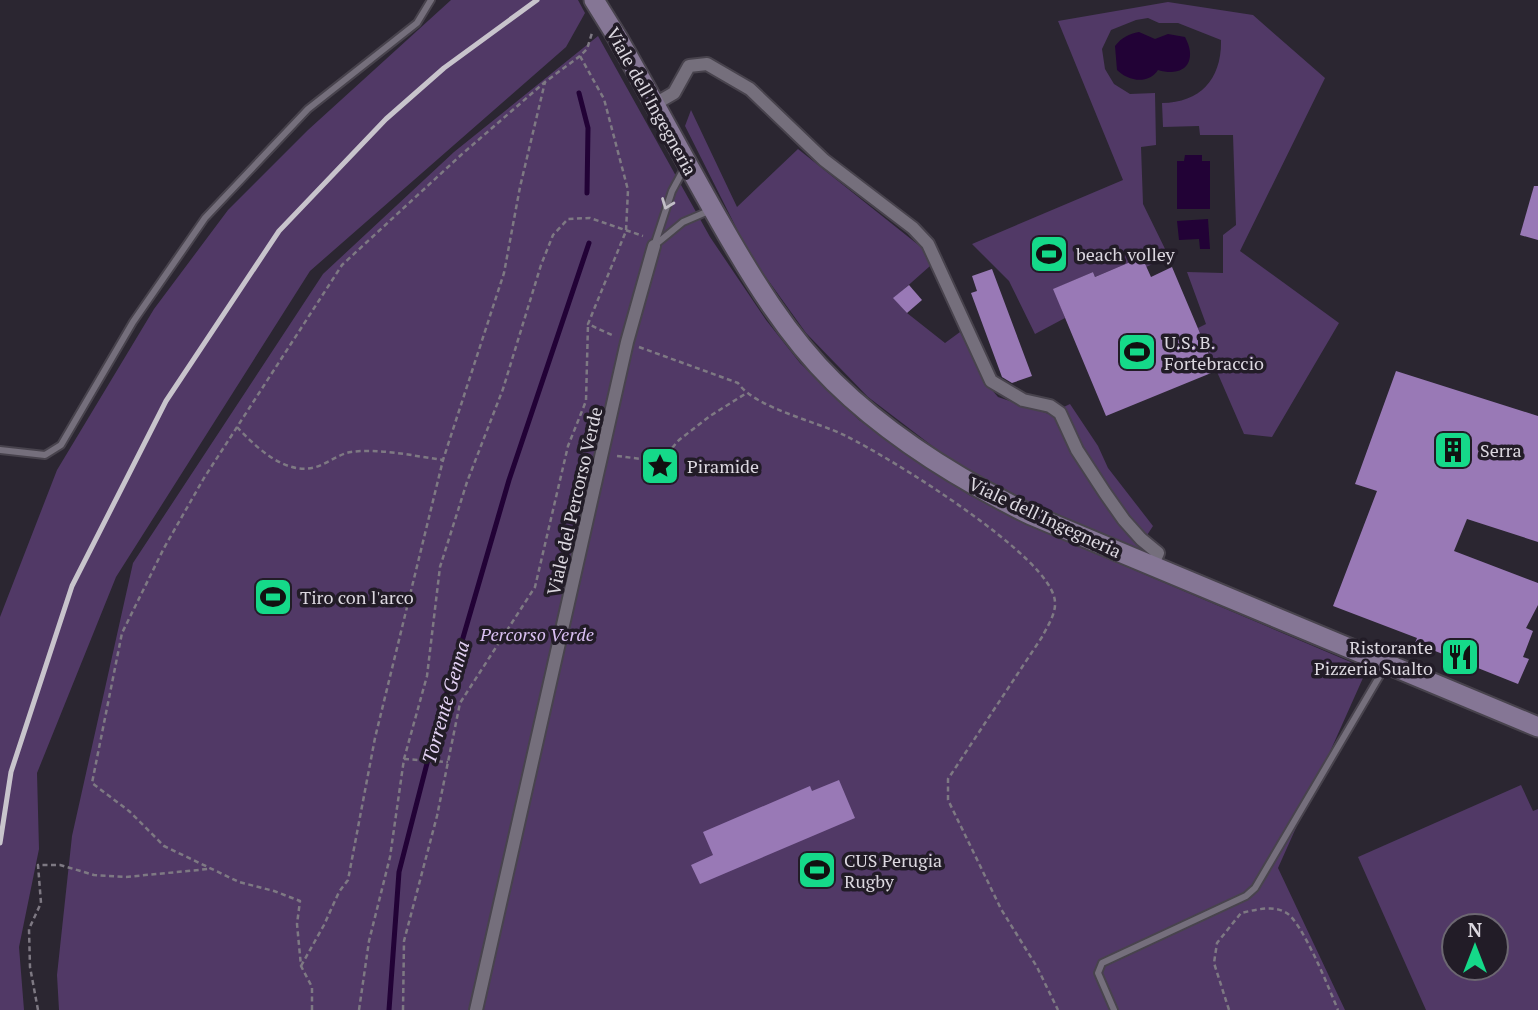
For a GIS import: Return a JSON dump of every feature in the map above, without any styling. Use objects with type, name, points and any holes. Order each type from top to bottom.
[{"type":"street","name":"Viale dell'Ingegneria","points":[[599,8],[753,280],[800,344],[833,381],[869,412],[951,471],[1031,515],[1538,727]]},
{"type":"street","points":[[655,104],[674,93],[689,66],[707,64],[750,89],[824,160],[913,228],[928,244],[992,381],[1023,400],[1049,406],[1060,413],[1077,450],[1105,493],[1133,530],[1158,553],[1152,567]]},
{"type":"street","name":"Viale del Percorso Verde","points":[[477,1010],[556,648],[627,342],[653,246]]},
{"type":"lane","points":[[0,450],[45,455],[61,445],[133,323],[205,218],[307,109],[417,23],[430,0]]},
{"type":"lane","name":"Viale del Percorso Verde","points":[[653,246],[672,191],[687,164]]},
{"type":"lane","points":[[653,246],[683,222],[713,209]]},
{"type":"lane","points":[[1114,1010],[1098,973],[1102,963],[1246,896],[1255,888],[1387,664]]},
{"type":"path","points":[[312,1010],[312,987],[301,966],[297,924],[300,901],[239,882],[164,846],[129,811],[92,783],[122,633],[164,548],[204,478],[342,265],[461,155],[587,49],[599,8]]},
{"type":"path","points":[[403,1010],[404,941],[428,853],[460,703],[535,587],[568,446],[586,401],[588,324],[626,231],[628,190],[604,99],[580,56]]},
{"type":"path","points":[[301,966],[339,892],[348,880],[375,738],[443,460],[504,273],[520,187],[545,82]]},
{"type":"path","points":[[359,1010],[369,942],[390,858],[404,759],[427,676],[440,567],[467,482],[503,388],[541,265],[553,235],[568,219],[590,218],[643,236]]},
{"type":"path","points":[[588,324],[627,342],[738,383],[745,394],[848,437],[983,521],[1034,566],[1048,586],[1055,601],[1052,616],[1036,647],[948,779],[948,800],[1001,909],[1037,967],[1058,1010]]},
{"type":"path","points":[[603,454],[650,460],[667,455],[679,440],[745,394]]},
{"type":"path","points":[[237,427],[258,450],[300,469],[314,468],[348,452],[374,451],[443,460]]},
{"type":"path","points":[[404,759],[448,762]]},
{"type":"path","points":[[38,1010],[30,967],[29,929],[41,903],[38,865],[60,865],[94,875],[126,877],[211,868]]},
{"type":"path","points":[[1229,1010],[1214,962],[1217,943],[1241,912],[1263,908],[1286,912],[1298,925],[1338,1010]]},
{"type":"green space","points":[[451,0],[578,0],[585,13],[566,47],[310,271],[116,577],[37,773],[39,849],[19,947],[24,1010],[0,1010],[0,617],[57,470],[154,309],[228,210],[308,130]]},
{"type":"green space","points":[[1168,2],[1253,15],[1325,78],[1240,251],[1339,323],[1272,437],[1244,434],[1198,328],[1206,324],[1187,272],[1223,273],[1223,235],[1236,225],[1233,135],[1200,135],[1199,126],[1163,127],[1162,103],[1188,98],[1206,86],[1218,66],[1221,40],[1178,23],[1159,23],[1148,18],[1111,30],[1102,49],[1105,69],[1114,84],[1130,94],[1155,93],[1156,145],[1141,147],[1143,204],[1169,257],[1146,267],[1142,257],[1095,277],[1093,272],[1054,289],[1065,318],[1035,334],[1009,281],[972,244],[1123,180],[1058,21]]},
{"type":"green space","name":"Percorso Verde","points":[[598,36],[710,237],[766,320],[800,363],[859,420],[969,495],[1080,547],[1367,669],[1278,868],[1345,1010],[59,1010],[57,975],[72,836],[133,563],[323,274],[454,152]]},
{"type":"green space","points":[[691,110],[737,207],[798,149],[926,251],[930,266],[894,298],[907,313],[945,343],[960,332],[985,382],[998,397],[1049,414],[1070,404],[1098,446],[1108,468],[1153,526],[1138,549],[1033,504],[952,461],[868,397],[806,333],[750,255],[685,126]]},
{"type":"green space","points":[[1521,785],[1533,811],[1538,809],[1538,1010],[1426,1010],[1358,857]]},
{"type":"shaded area","points":[[1139,32],[1155,39],[1168,34],[1185,37],[1190,53],[1186,66],[1175,72],[1158,70],[1149,78],[1138,80],[1122,74],[1117,70],[1115,46],[1126,36]]},
{"type":"shaded area","points":[[1185,155],[1202,155],[1202,161],[1210,161],[1210,209],[1177,209],[1177,161],[1184,161]]},
{"type":"shaded area","points":[[1208,219],[1210,249],[1200,249],[1199,239],[1179,240],[1177,221]]},
{"type":"building","points":[[1534,186],[1538,186],[1538,240],[1520,235]]},
{"type":"building","points":[[1142,257],[1151,277],[1172,267],[1216,371],[1106,416],[1053,289],[1093,272],[1095,277]]},
{"type":"building","points":[[992,269],[1032,376],[1012,383],[1002,377],[971,293],[977,291],[972,276]]},
{"type":"building","points":[[909,285],[922,300],[907,313],[893,298]]},
{"type":"building","points":[[1396,371],[1538,416],[1538,542],[1467,519],[1454,551],[1538,583],[1538,605],[1526,628],[1533,631],[1523,657],[1529,659],[1518,684],[1415,643],[1417,638],[1333,606],[1377,491],[1355,484]]},
{"type":"building","points":[[839,780],[855,818],[700,884],[691,865],[713,855],[703,832],[810,786],[812,791]]},
{"type":"waterway","name":"Torrente Genna","points":[[579,93],[588,128],[587,193]]},
{"type":"waterway","name":"Torrente Genna","points":[[389,1010],[399,872],[432,744],[509,480],[589,243]]},
{"type":"railway","points":[[0,843],[11,772],[72,586],[166,401],[279,231],[386,119],[444,68],[537,0]]},
{"type":"place","name":"beach volley","points":[[1049,254]]},
{"type":"place","name":"U.S. B. Fortebraccio","points":[[1137,352]]},
{"type":"place","name":"Serra","points":[[1453,450]]},
{"type":"place","name":"Piramide","points":[[660,466]]},
{"type":"place","name":"Tiro con l'arco","points":[[273,597]]},
{"type":"place","name":"Ristorante Pizzeria Sualto","points":[[1460,657]]},
{"type":"place","name":"CUS Perugia Rugby","points":[[817,870]]}]
